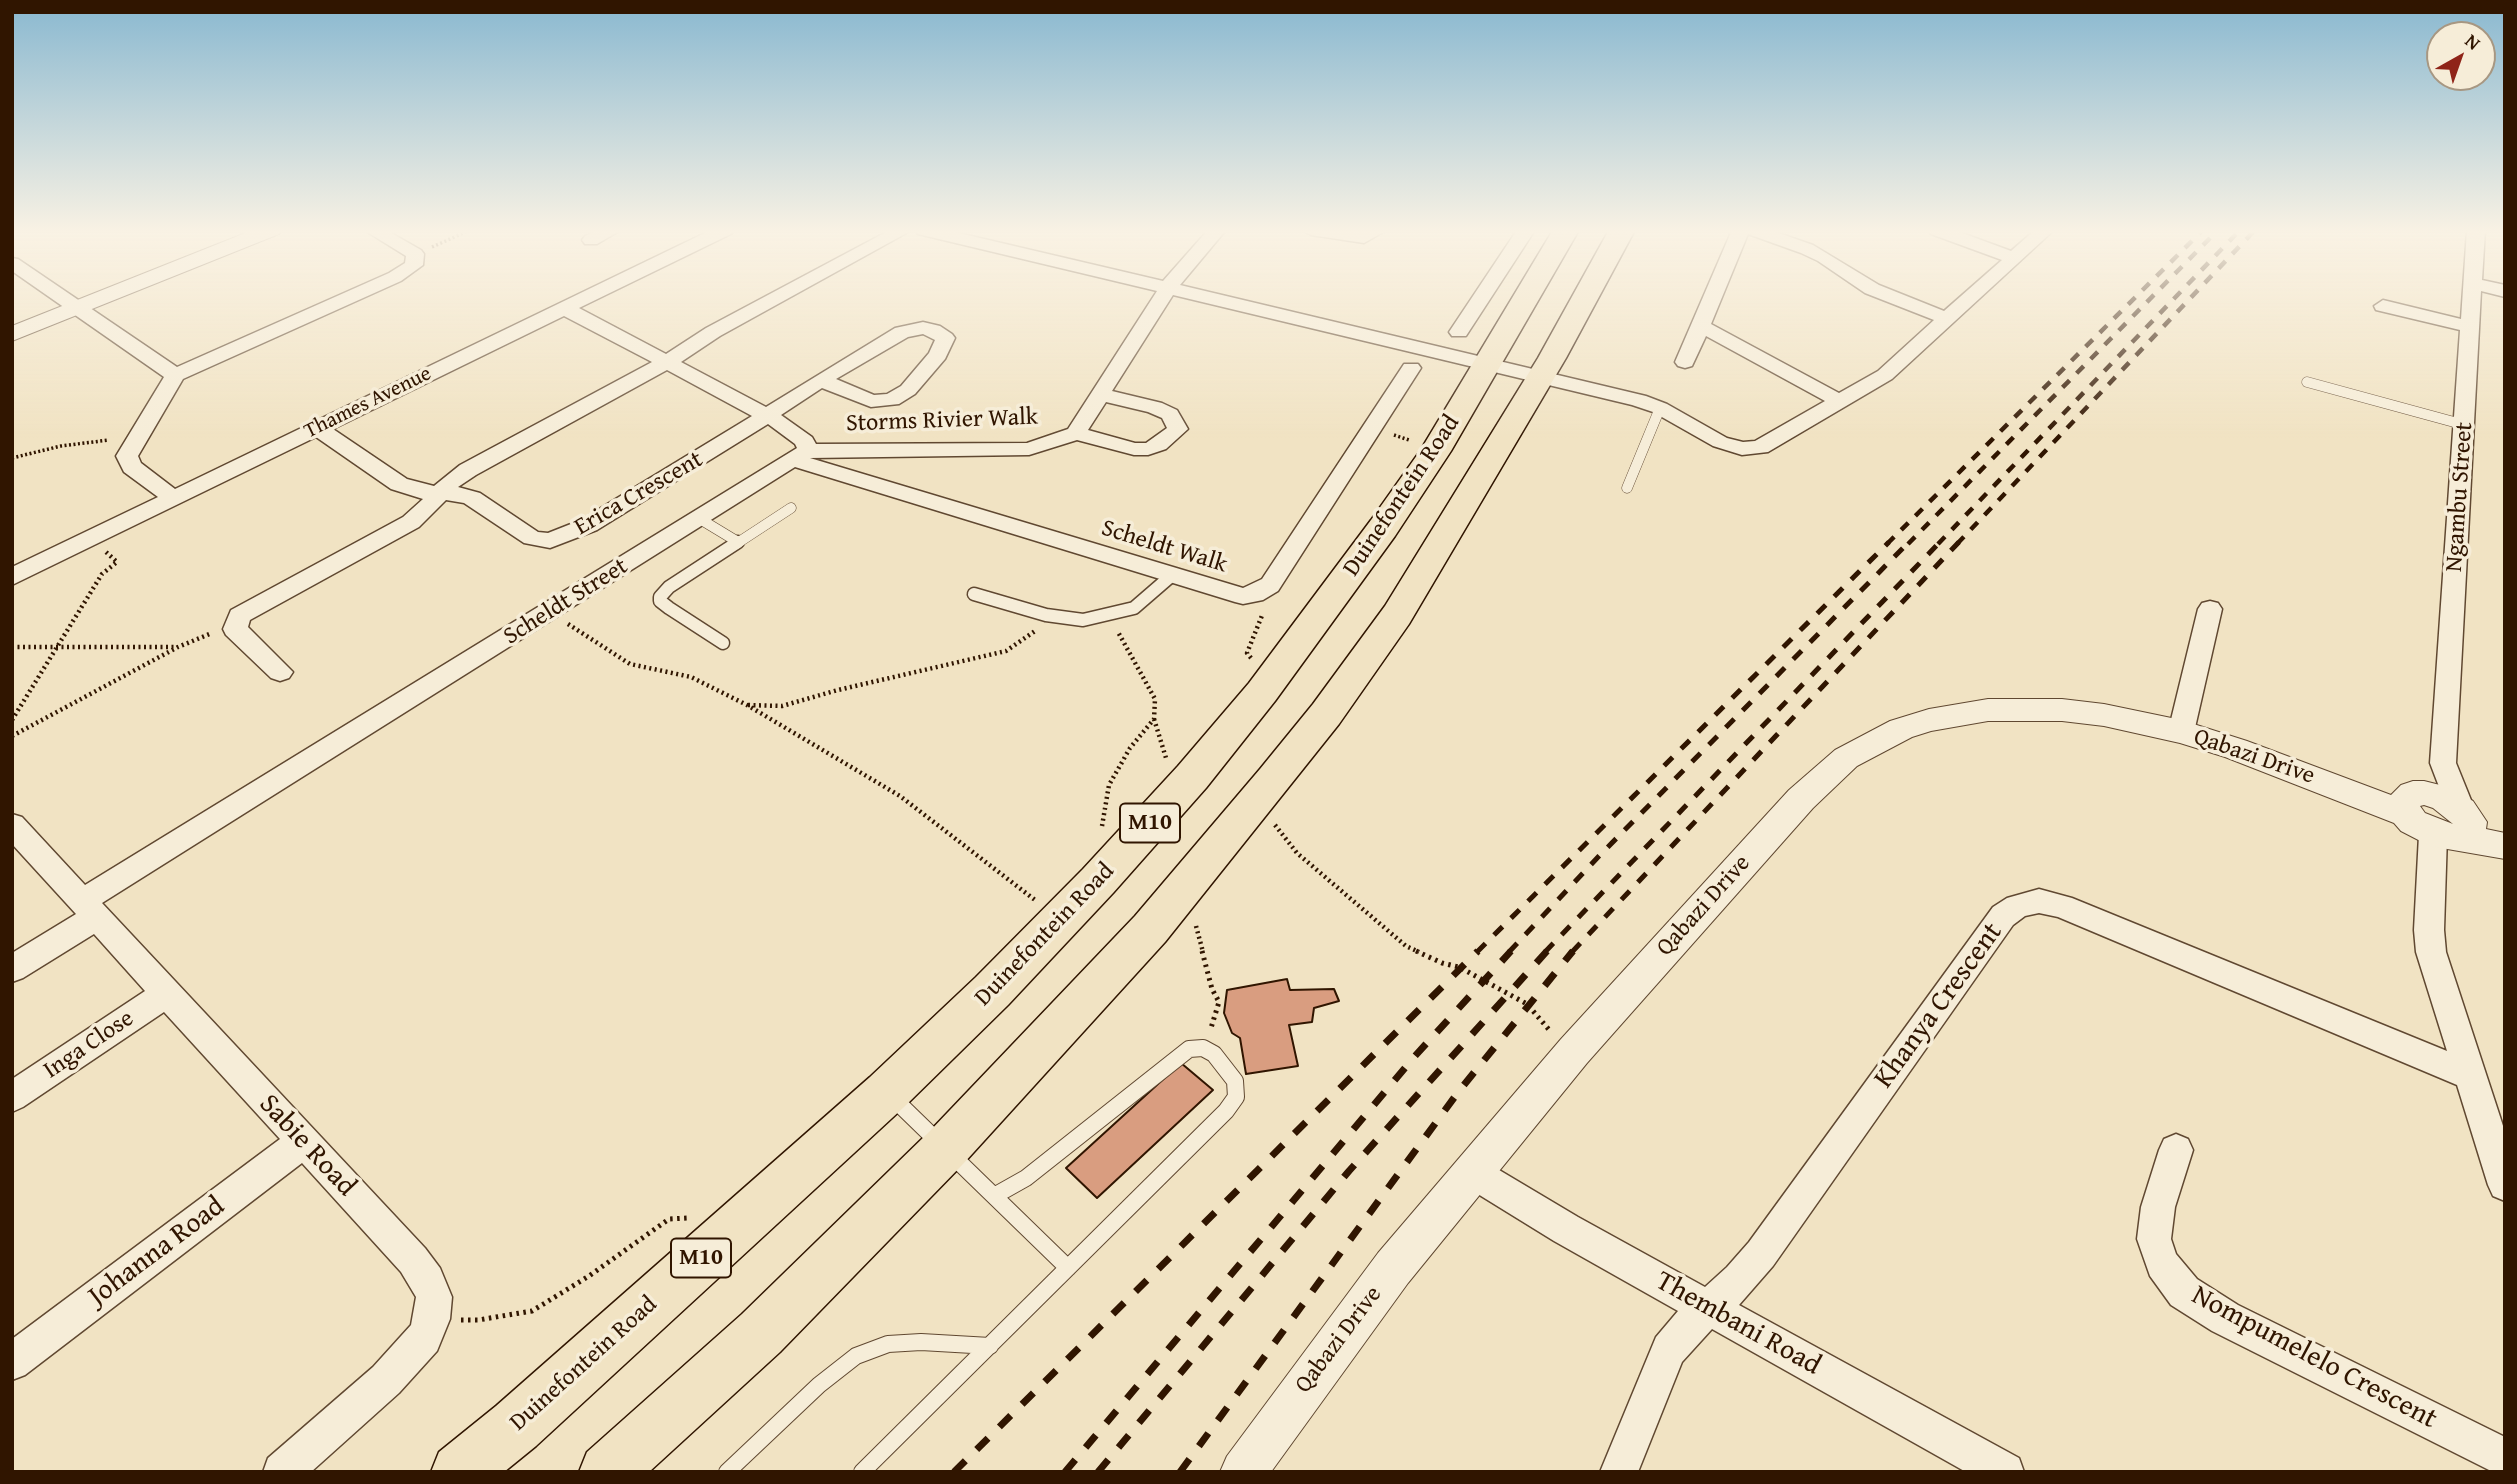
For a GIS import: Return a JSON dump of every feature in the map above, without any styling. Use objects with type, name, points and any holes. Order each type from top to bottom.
[{"type":"main road","name":"Duinefontein Road","points":[[459,1472],[516,1426],[887,1092],[992,991],[1098,881],[1192,777],[1262,692],[1383,528],[1435,451],[1525,299]]},
{"type":"main road","name":"M10","points":[[607,1472],[761,1333],[946,1148],[1056,1034],[1150,929],[1326,714],[1397,615],[1541,377],[1584,299]]},
{"type":"street","points":[[64,299],[175,375]]},
{"type":"street","points":[[12,334],[98,299]]},
{"type":"street","points":[[173,498],[127,461],[138,436],[175,375],[345,299]]},
{"type":"street","name":"Thames Avenue","points":[[12,577],[581,299]]},
{"type":"street","points":[[280,672],[235,629],[236,623],[248,610],[411,522],[468,470],[667,362],[713,332],[774,299]]},
{"type":"street","points":[[1101,395],[1155,407],[1170,414],[1178,429],[1148,449],[1135,449],[1076,433],[1161,299]]},
{"type":"street","points":[[1224,299],[1639,400],[1660,408],[1731,447],[1751,449],[1760,447],[1885,375],[1969,299]]},
{"type":"street","points":[[1460,332],[1481,299]]},
{"type":"street","points":[[1685,362],[1712,299]]},
{"type":"street","points":[[1898,299],[1947,319]]},
{"type":"street","name":"Ngambu Street","points":[[2473,299],[2443,763],[2455,825],[2429,930],[2431,952],[2505,1185]]},
{"type":"street","points":[[2383,306],[2472,327]]},
{"type":"street","points":[[564,308],[796,432],[805,441],[801,455]]},
{"type":"street","points":[[1701,326],[1841,402]]},
{"type":"street","points":[[767,416],[820,380],[902,332],[914,328],[933,330],[946,338],[938,355],[908,390],[892,400],[871,401],[820,380]]},
{"type":"street","name":"Scheldt Walk","points":[[801,455],[1171,576],[1242,596],[1255,594],[1270,585],[1411,368]]},
{"type":"street","name":"Erica Crescent","points":[[440,493],[472,498],[532,538],[541,541],[560,539],[589,525],[767,416]]},
{"type":"street","points":[[317,428],[399,484],[425,493],[440,493]]},
{"type":"street","name":"Storms Rivier Walk","points":[[801,455],[1029,449],[1076,433]]},
{"type":"street","name":"Scheldt Street","points":[[12,969],[88,910],[549,613],[801,455]]},
{"type":"street","points":[[2180,732],[2210,609]]},
{"type":"street","name":"Qabazi Drive","points":[[1243,1472],[1393,1268],[1601,1021],[1801,799],[1846,758],[1901,729],[1929,720],[1988,710],[2062,710],[2116,717],[2180,732],[2350,790],[2412,802],[2413,822],[2455,825],[2505,841]]},
{"type":"street","name":"Ngambu Street","points":[[2412,802],[2443,763]]},
{"type":"street","name":"Sabie Road","points":[[12,825],[413,1260],[434,1297],[432,1319]]},
{"type":"street","points":[[2455,825],[2505,846]]},
{"type":"street","name":"Khanya Crescent","points":[[1619,1472],[1669,1350],[1687,1327],[1740,1280],[1761,1254],[2003,916],[2017,906],[2039,901],[2062,906],[2468,1075]]},
{"type":"street","name":"Inga Close","points":[[12,1097],[167,993]]},
{"type":"street","name":"Johanna Road","points":[[12,1362],[303,1142]]},
{"type":"street","name":"Nompumelelo Crescent","points":[[2176,1150],[2158,1207],[2154,1239],[2162,1264],[2184,1292],[2225,1318],[2505,1457]]},
{"type":"street","name":"Thembani Road","points":[[1472,1172],[1566,1229],[2005,1472]]},
{"type":"street","points":[[282,1472],[408,1358],[424,1338],[432,1319]]},
{"type":"lane","points":[[2307,382],[2465,425]]},
{"type":"lane","points":[[1627,488],[1660,408]]},
{"type":"lane","points":[[723,643],[669,608],[660,601],[660,597],[669,587],[791,508]]},
{"type":"lane","points":[[700,519],[738,542]]},
{"type":"lane","points":[[974,594],[1056,616],[1083,620],[1109,616],[1134,607],[1171,576]]},
{"type":"lane","points":[[862,1472],[1226,1111],[1236,1097],[1235,1081],[1214,1054],[1203,1048],[1189,1049],[1175,1056],[1026,1178],[994,1196]]},
{"type":"lane","points":[[887,1092],[1068,1268]]},
{"type":"lane","points":[[727,1472],[819,1385],[856,1356],[888,1344],[921,1342],[990,1346]]},
{"type":"path","points":[[12,458],[61,446],[138,436]]},
{"type":"path","points":[[12,720],[102,574],[117,562],[92,538]]},
{"type":"path","points":[[1251,658],[1247,653],[1264,610]]},
{"type":"path","points":[[549,613],[630,664],[691,677],[747,705],[900,796],[1035,900]]},
{"type":"path","points":[[747,705],[782,706],[838,690],[1006,651],[1056,616]]},
{"type":"path","points":[[1109,616],[1155,699],[1154,719],[1166,758]]},
{"type":"path","points":[[12,736],[178,647],[236,623]]},
{"type":"path","points":[[12,647],[178,647]]},
{"type":"path","points":[[1102,829],[1109,785],[1130,748],[1154,719]]},
{"type":"path","points":[[1275,825],[1297,853],[1406,946],[1442,963],[1459,967],[1527,1004],[1557,1038]]},
{"type":"path","points":[[1196,925],[1212,989],[1219,1002],[1218,1013]]},
{"type":"path","points":[[432,1319],[478,1320],[532,1311],[589,1276],[669,1219],[695,1217]]},
{"type":"building","points":[[1287,979],[1290,990],[1334,989],[1339,1001],[1314,1008],[1312,1022],[1289,1025],[1298,1066],[1246,1074],[1240,1038],[1232,1033],[1224,1013],[1227,990]]},
{"type":"building","points":[[1181,1063],[1213,1090],[1097,1198],[1066,1168]]},
{"type":"railway","points":[[1887,544],[2133,299]]},
{"type":"railway","points":[[1908,544],[2150,299]]},
{"type":"railway","points":[[1938,544],[2173,299]]},
{"type":"railway","points":[[1957,544],[2189,299]]},
{"type":"railway","points":[[1477,952],[1889,542]]},
{"type":"railway","points":[[1509,952],[1599,856],[1909,542]]},
{"type":"railway","points":[[1545,952],[1940,542]]},
{"type":"railway","points":[[1572,952],[1959,542]]},
{"type":"railway","points":[[954,1472],[1478,951]]},
{"type":"railway","points":[[1065,1472],[1415,1056],[1511,951]]},
{"type":"railway","points":[[1098,1472],[1349,1171],[1547,951]]},
{"type":"railway","points":[[1180,1472],[1459,1091],[1573,951]]}]
